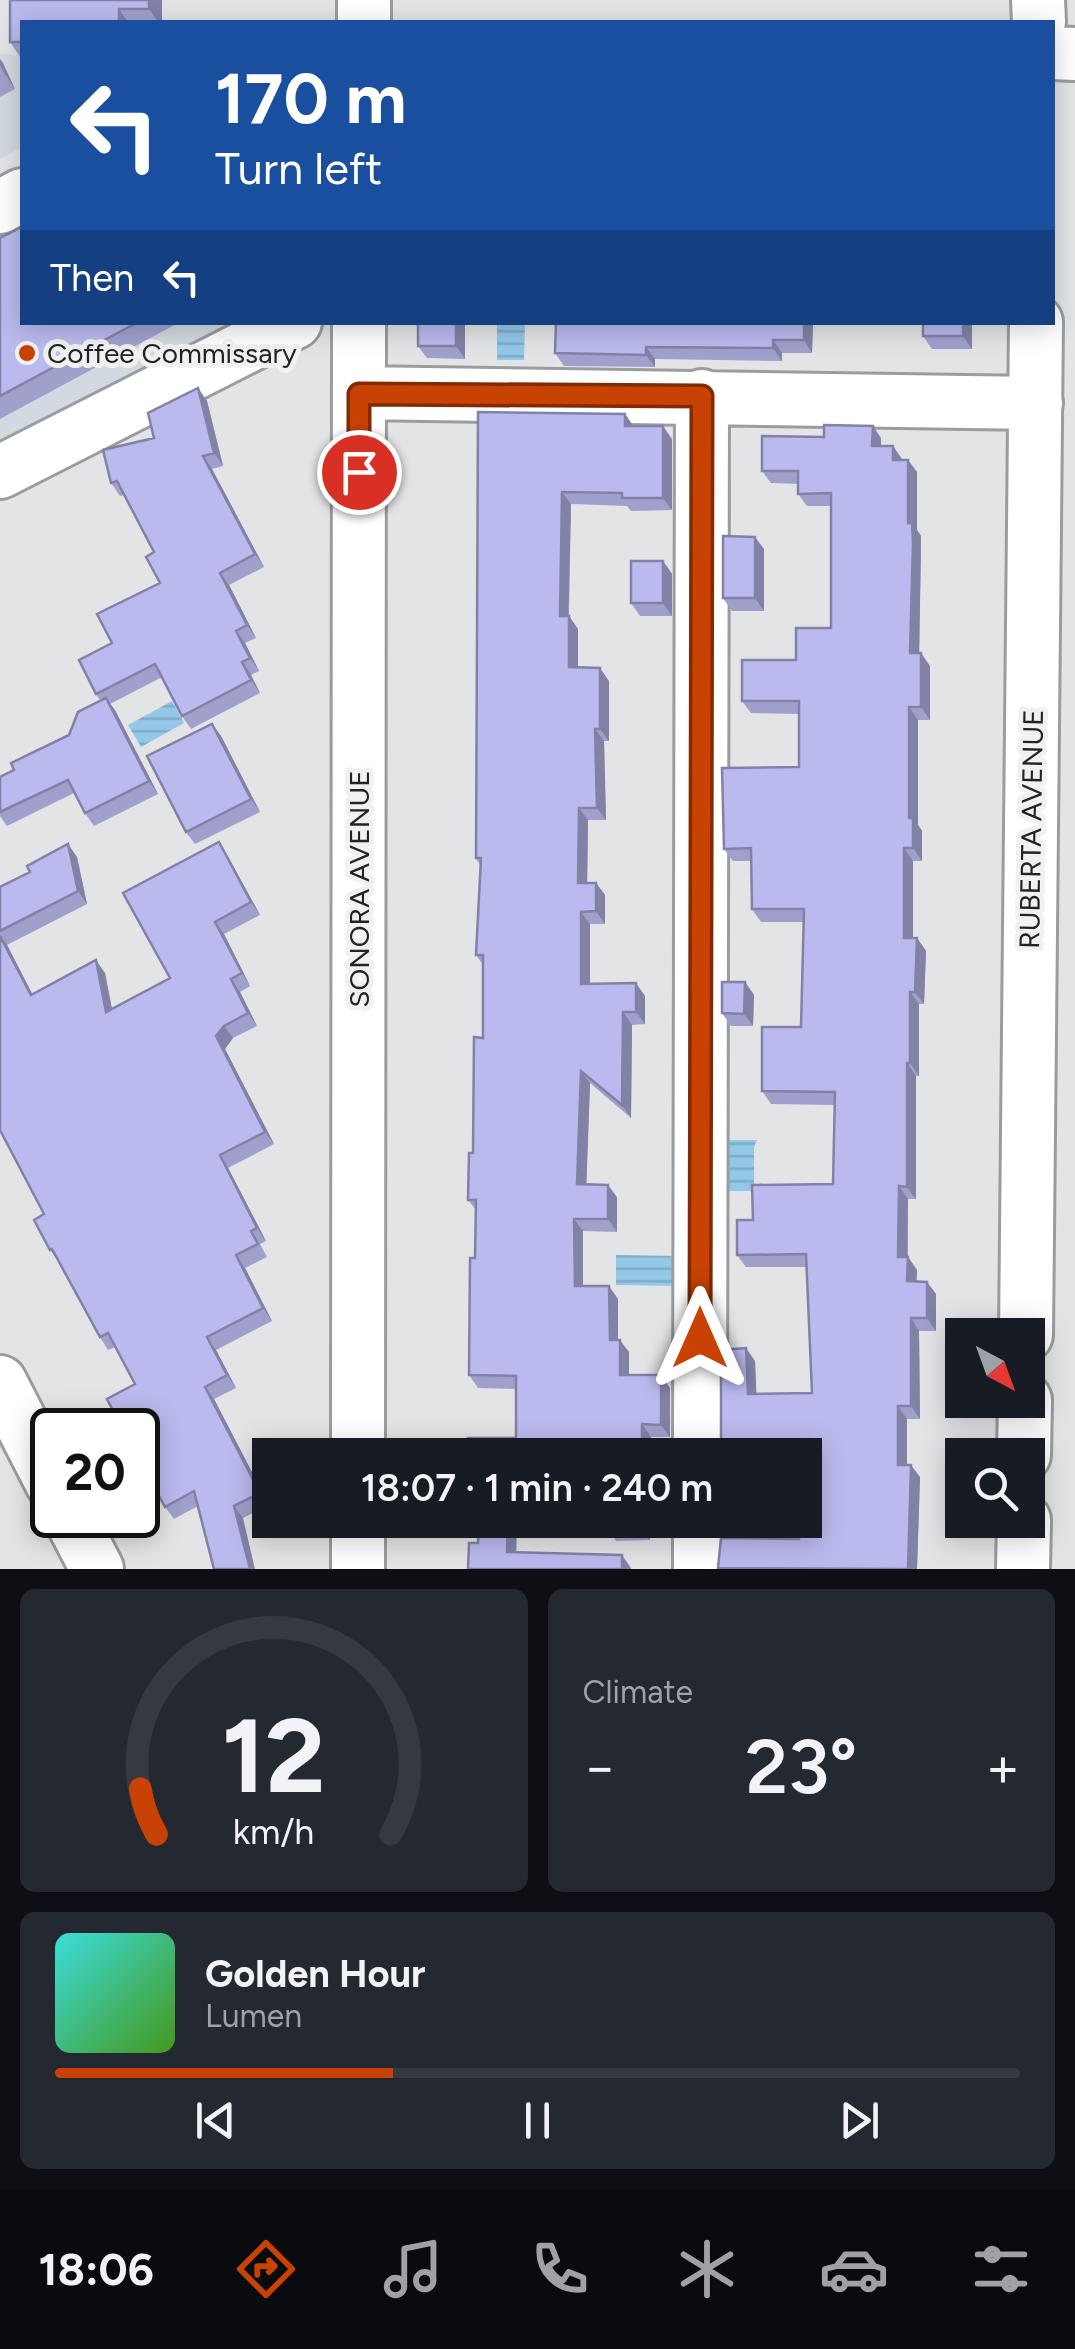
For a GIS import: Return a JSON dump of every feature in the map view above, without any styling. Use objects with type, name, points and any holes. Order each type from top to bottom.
[{"type":"street","points":[[0,472],[289,325]]},
{"type":"street","name":"SONORA AVENUE","points":[[358,1438],[359,325]]},
{"type":"street","name":"RUBERTA AVENUE","points":[[1026,1318],[1036,325]]},
{"type":"street","points":[[359,394],[1036,403]]},
{"type":"street","points":[[700,1438],[702,396]]},
{"type":"street","points":[[0,1382],[29,1468]]},
{"type":"street","points":[[81,1538],[97,1569]]},
{"type":"street","points":[[358,1538],[358,1569]]},
{"type":"street","points":[[700,1538],[700,1569]]},
{"type":"street","points":[[1023,1569],[1024,1538]]},
{"type":"shaded area","points":[[0,54],[20,55],[20,148],[0,159]]},
{"type":"shaded area","points":[[0,248],[20,325],[273,325],[0,462]]},
{"type":"water","points":[[497,325],[525,325],[524,360],[497,360]]},
{"type":"water","points":[[172,701],[184,723],[141,747],[128,725]]},
{"type":"water","points":[[725,1140],[757,1140],[754,1191],[724,1191]]},
{"type":"water","points":[[616,1255],[679,1256],[679,1286],[616,1285]]},
{"type":"building","points":[[10,0],[149,0],[149,9],[119,9],[119,20],[20,20],[20,42],[10,42]]},
{"type":"building","points":[[20,228],[20,325],[132,325],[0,396],[0,238]]},
{"type":"building","points":[[418,325],[456,325],[456,346],[418,346]]},
{"type":"building","points":[[556,325],[804,325],[804,340],[773,340],[773,348],[646,347],[646,355],[555,353]]},
{"type":"building","points":[[923,325],[963,325],[963,336],[923,336]]},
{"type":"building","points":[[198,388],[214,453],[203,456],[255,554],[220,573],[247,625],[236,631],[250,658],[242,662],[251,680],[182,716],[155,664],[96,694],[79,660],[112,643],[97,614],[160,583],[146,557],[154,552],[117,481],[111,483],[103,450],[154,438],[148,413]]},
{"type":"building","points":[[478,412],[625,414],[625,426],[663,426],[663,498],[562,492],[560,616],[569,616],[569,667],[600,668],[600,729],[595,729],[597,808],[579,808],[578,883],[596,883],[596,911],[581,912],[581,984],[636,983],[636,1012],[623,1012],[622,1105],[581,1071],[577,1184],[608,1185],[608,1219],[574,1219],[575,1286],[609,1286],[610,1340],[620,1340],[620,1375],[661,1375],[661,1425],[642,1424],[642,1438],[516,1438],[516,1376],[469,1375],[470,1258],[475,1258],[476,1200],[468,1200],[469,1153],[473,1153],[474,1037],[483,1038],[483,955],[476,955],[481,858],[476,858]]},
{"type":"building","points":[[824,425],[873,426],[872,446],[893,446],[893,460],[908,460],[908,523],[912,523],[913,543],[910,653],[921,653],[921,707],[909,707],[909,818],[913,818],[913,848],[904,848],[904,938],[917,938],[907,1063],[907,1187],[899,1186],[898,1257],[908,1257],[907,1281],[927,1282],[927,1318],[911,1318],[911,1406],[898,1406],[898,1465],[911,1465],[908,1569],[718,1568],[721,1538],[822,1538],[822,1438],[721,1438],[721,1350],[746,1348],[748,1394],[812,1393],[806,1254],[737,1255],[737,1220],[753,1220],[752,1185],[833,1184],[835,1092],[762,1091],[762,1027],[801,1027],[804,909],[752,909],[751,848],[724,849],[722,768],[799,767],[799,701],[742,701],[742,660],[796,660],[796,628],[831,628],[831,493],[798,494],[798,471],[762,471],[762,436],[824,437]]},
{"type":"building","points":[[723,536],[755,537],[755,598],[723,598]]},
{"type":"building","points":[[631,561],[663,561],[663,603],[631,603]]},
{"type":"building","points":[[106,698],[149,781],[85,813],[68,780],[0,812],[0,777],[14,770],[11,763],[69,735],[78,712]]},
{"type":"building","points":[[212,724],[251,799],[186,832],[147,756]]},
{"type":"building","points":[[219,842],[251,902],[215,922],[242,973],[231,979],[248,1013],[224,1026],[216,1036],[265,1132],[220,1155],[257,1228],[251,1231],[258,1244],[236,1255],[263,1308],[207,1337],[227,1375],[205,1387],[252,1478],[252,1497],[234,1506],[250,1569],[214,1569],[194,1491],[165,1507],[160,1498],[160,1408],[112,1408],[107,1399],[135,1384],[108,1333],[100,1337],[34,1220],[44,1214],[0,1130],[0,936],[31,995],[96,960],[106,1012],[170,978],[123,893]]},
{"type":"building","points":[[68,844],[78,891],[0,931],[0,887],[30,872],[27,866]]},
{"type":"building","points":[[722,982],[745,982],[744,1014],[722,1013]]},
{"type":"building","points":[[478,1538],[507,1538],[507,1552],[622,1555],[622,1569],[468,1569],[469,1543],[478,1543]]},
{"type":"place","name":"Coffee Commissary","points":[[27,353]]},
{"type":"route","points":[[359,472],[359,394],[702,396],[700,1338]]}]
